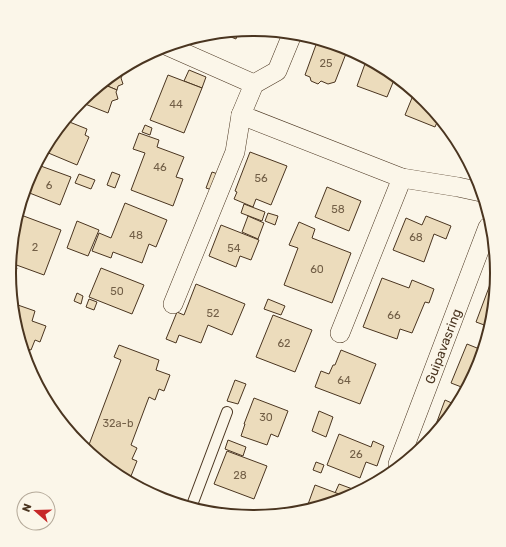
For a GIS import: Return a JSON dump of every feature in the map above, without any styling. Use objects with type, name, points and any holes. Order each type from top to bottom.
[{"type":"street","points":[[174,304],[235,152],[241,115],[254,84],[277,71],[290,40]]},
{"type":"street","points":[[176,49],[254,84]]},
{"type":"street","points":[[241,115],[402,178],[475,191]]},
{"type":"street","points":[[340,333],[402,178]]},
{"type":"street","name":"Guipavasring","points":[[400,460],[486,232]]},
{"type":"lane","points":[[193,502],[227,412]]},
{"type":"building","points":[[316,45],[345,56],[335,82],[328,84],[321,81],[318,84],[311,81],[310,77],[305,75]]},
{"type":"building","points":[[365,64],[393,82],[387,97],[357,86]]},
{"type":"building","points":[[189,70],[206,77],[202,88],[184,81]]},
{"type":"building","points":[[122,75],[121,78],[123,84],[118,86],[117,90],[108,86]]},
{"type":"building","points":[[168,75],[202,88],[184,133],[150,120]]},
{"type":"building","points":[[108,86],[117,90],[116,92],[118,99],[112,101],[108,113],[87,105]]},
{"type":"building","points":[[412,98],[436,124],[435,127],[405,115]]},
{"type":"building","points":[[70,122],[87,129],[85,135],[89,137],[77,165],[49,153]]},
{"type":"building","points":[[145,125],[152,128],[150,135],[142,132]]},
{"type":"building","points":[[139,133],[159,140],[157,147],[184,157],[176,177],[183,179],[173,206],[131,190],[145,153],[133,149]]},
{"type":"building","points":[[250,152],[287,166],[271,205],[256,199],[253,207],[234,199],[237,192],[235,191]]},
{"type":"building","points":[[42,166],[71,177],[60,205],[30,193]]},
{"type":"building","points":[[112,172],[120,175],[115,188],[107,185]]},
{"type":"building","points":[[212,172],[221,175],[215,191],[206,188]]},
{"type":"building","points":[[79,174],[95,180],[91,189],[75,183]]},
{"type":"building","points":[[327,187],[361,201],[349,231],[315,217]]},
{"type":"building","points":[[125,203],[167,220],[156,247],[149,244],[142,263],[113,252],[111,258],[92,251],[99,233],[111,238]]},
{"type":"building","points":[[244,204],[265,212],[262,221],[241,213]]},
{"type":"building","points":[[268,213],[278,216],[275,225],[265,221]]},
{"type":"building","points":[[23,216],[61,230],[44,275],[17,265],[18,243]]},
{"type":"building","points":[[248,216],[264,223],[258,239],[242,232]]},
{"type":"building","points":[[426,216],[451,226],[446,239],[434,234],[424,262],[393,250],[406,218],[422,225]]},
{"type":"building","points":[[77,221],[99,230],[88,256],[67,248]]},
{"type":"building","points":[[299,222],[315,229],[312,238],[351,253],[332,303],[284,285],[298,248],[289,245]]},
{"type":"building","points":[[221,225],[259,240],[251,260],[240,256],[236,267],[209,256]]},
{"type":"building","points":[[101,268],[144,285],[132,314],[89,297]]},
{"type":"building","points":[[382,278],[409,288],[412,280],[434,289],[429,303],[425,302],[412,333],[400,329],[397,339],[363,327]]},
{"type":"building","points":[[196,284],[245,304],[232,335],[208,325],[201,343],[179,335],[176,343],[166,339],[177,312],[184,315]]},
{"type":"building","points":[[489,287],[484,325],[476,322]]},
{"type":"building","points":[[77,293],[83,296],[81,304],[74,301]]},
{"type":"building","points":[[89,299],[97,302],[94,310],[86,307]]},
{"type":"building","points":[[268,299],[285,306],[281,315],[264,309]]},
{"type":"building","points":[[18,305],[35,311],[32,321],[46,326],[40,342],[35,340],[31,350],[29,349],[24,335]]},
{"type":"building","points":[[273,315],[312,330],[295,372],[256,357]]},
{"type":"building","points":[[467,344],[478,348],[461,387],[451,383]]},
{"type":"building","points":[[119,345],[159,360],[156,370],[170,375],[164,391],[159,389],[155,400],[149,397],[131,445],[137,448],[132,459],[137,461],[131,476],[121,471],[89,445],[121,360],[114,357]]},
{"type":"building","points":[[341,350],[376,364],[360,404],[315,387],[321,371],[329,374],[333,365],[335,365]]},
{"type":"building","points":[[235,380],[246,384],[238,404],[227,401]]},
{"type":"building","points":[[254,398],[288,411],[278,437],[271,434],[267,445],[241,436]]},
{"type":"building","points":[[445,400],[451,403],[441,418],[436,424]]},
{"type":"building","points":[[319,411],[333,417],[326,437],[312,431]]},
{"type":"building","points":[[339,434],[371,447],[373,441],[384,446],[377,466],[366,462],[360,478],[327,465]]},
{"type":"building","points":[[228,440],[246,447],[243,456],[225,449]]},
{"type":"building","points":[[227,451],[267,466],[254,499],[214,484]]},
{"type":"building","points":[[316,462],[324,465],[321,473],[313,470]]},
{"type":"building","points":[[339,484],[352,489],[338,494],[335,493]]},
{"type":"building","points":[[315,485],[339,494],[329,498],[308,504]]}]
